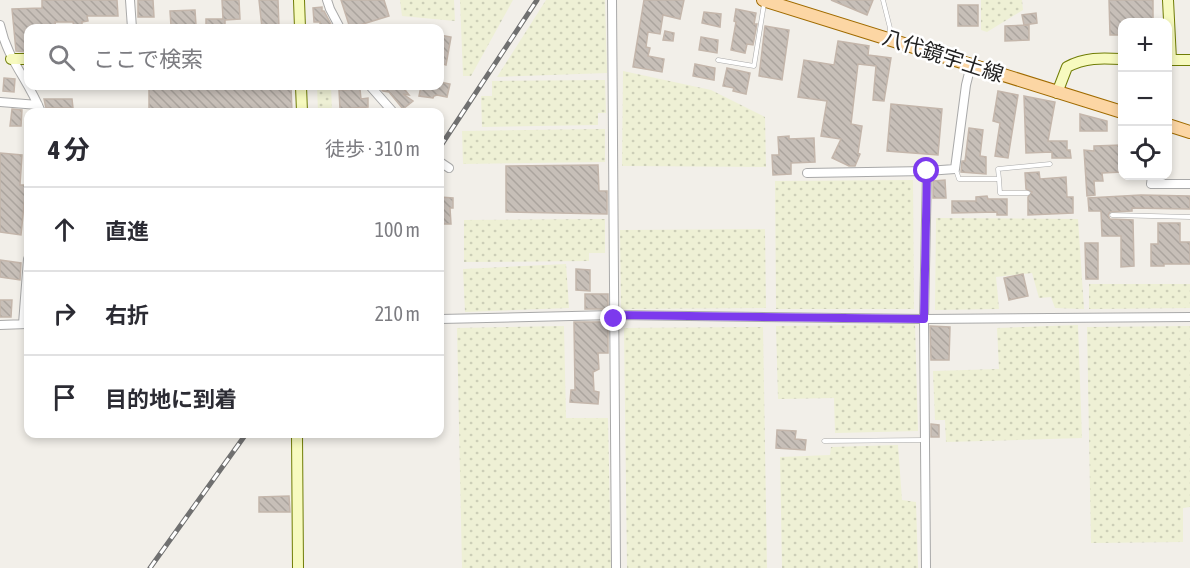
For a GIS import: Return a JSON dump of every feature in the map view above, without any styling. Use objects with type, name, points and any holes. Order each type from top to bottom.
[{"type":"main road","name":"八代鏡宇土線","points":[[764,0],[1118,111]]},
{"type":"main road","points":[[1172,127],[1190,132]]},
{"type":"street","points":[[130,0],[132,24]]},
{"type":"street","points":[[299,0],[300,24]]},
{"type":"street","points":[[327,0],[338,24]]},
{"type":"street","points":[[612,0],[616,568]]},
{"type":"street","points":[[1168,0],[1168,18]]},
{"type":"street","points":[[0,25],[3,41],[24,81]]},
{"type":"street","points":[[1057,93],[1067,67],[1078,61],[1094,58],[1118,59]]},
{"type":"street","points":[[11,59],[24,59]]},
{"type":"street","points":[[1172,60],[1190,60]]},
{"type":"street","points":[[807,173],[955,169],[964,96],[971,65]]},
{"type":"street","points":[[29,90],[39,108]]},
{"type":"street","points":[[301,90],[302,108]]},
{"type":"street","points":[[374,90],[389,108]]},
{"type":"street","points":[[0,102],[34,108]]},
{"type":"street","points":[[444,165],[449,168]]},
{"type":"street","points":[[926,568],[924,319],[927,171]]},
{"type":"street","points":[[1152,180],[1152,184],[1190,184]]},
{"type":"street","points":[[444,319],[614,315],[924,319],[1190,317]]},
{"type":"street","points":[[0,325],[24,324]]},
{"type":"street","points":[[297,438],[298,568]]},
{"type":"lane","points":[[718,60],[754,66],[764,0]]},
{"type":"lane","points":[[883,0],[890,28],[889,39]]},
{"type":"lane","points":[[1028,193],[1000,193],[998,169],[1050,164]]},
{"type":"lane","points":[[955,169],[959,179],[999,179]]},
{"type":"lane","points":[[1112,215],[1190,217]]},
{"type":"lane","points":[[824,441],[925,440]]},
{"type":"green space","points":[[400,0],[454,0],[455,21],[402,16]]},
{"type":"green space","points":[[460,0],[513,0],[471,76],[463,76]]},
{"type":"green space","points":[[546,0],[605,0],[607,73],[497,77]]},
{"type":"green space","points":[[981,0],[1022,0],[1023,10],[987,32],[981,30]]},
{"type":"green space","points":[[623,71],[711,90],[765,117],[766,167],[622,166]]},
{"type":"green space","points":[[605,80],[606,113],[598,113],[598,125],[482,127],[481,96],[492,96],[492,81]]},
{"type":"green space","points":[[317,90],[331,90],[332,108],[318,108]]},
{"type":"green space","points":[[605,129],[605,162],[463,164],[462,131]]},
{"type":"green space","points":[[913,180],[914,309],[776,309],[775,181]]},
{"type":"green space","points":[[936,218],[1078,219],[1084,309],[1055,308],[1051,297],[1039,298],[1032,273],[996,277],[999,309],[935,310]]},
{"type":"green space","points":[[605,219],[605,253],[589,253],[589,261],[464,262],[464,220]]},
{"type":"green space","points":[[765,229],[766,308],[621,309],[620,230]]},
{"type":"green space","points":[[566,264],[569,308],[465,312],[463,269]]},
{"type":"green space","points":[[1089,284],[1190,284],[1190,308],[1089,309]]},
{"type":"green space","points":[[915,324],[918,431],[835,433],[834,398],[778,399],[776,326]]},
{"type":"green space","points":[[1078,325],[1082,438],[946,442],[945,420],[935,420],[933,371],[999,369],[997,328]]},
{"type":"green space","points":[[564,326],[566,418],[608,418],[611,568],[462,568],[457,328]]},
{"type":"green space","points":[[1190,326],[1190,507],[1183,508],[1183,542],[1091,543],[1087,327]]},
{"type":"green space","points":[[763,327],[767,568],[627,568],[624,328]]},
{"type":"green space","points":[[898,445],[902,500],[916,502],[918,568],[782,568],[780,457],[830,455],[831,447]]},
{"type":"building","points":[[42,0],[117,0],[118,16],[87,16],[88,21],[82,24],[55,22],[55,24],[24,24],[24,52],[16,51],[12,9],[42,8]]},
{"type":"building","points":[[138,0],[153,0],[154,17],[138,17]]},
{"type":"building","points":[[222,0],[239,0],[240,19],[225,20],[225,24],[206,24],[206,19],[223,19]]},
{"type":"building","points":[[259,0],[278,0],[279,24],[262,24]]},
{"type":"building","points":[[341,0],[384,0],[389,16],[363,24],[349,24]]},
{"type":"building","points":[[644,0],[684,0],[680,19],[663,15],[660,34],[648,32],[646,47],[650,48],[648,56],[664,59],[662,72],[633,67]]},
{"type":"building","points":[[831,0],[873,0],[867,15]]},
{"type":"building","points":[[1109,0],[1153,0],[1153,18],[1118,18],[1118,35],[1110,35]]},
{"type":"building","points":[[958,5],[978,5],[978,26],[958,26]]},
{"type":"building","points":[[322,7],[322,11],[331,24],[314,22],[313,8]]},
{"type":"building","points":[[736,9],[756,13],[754,24],[757,24],[753,45],[747,44],[745,53],[731,50]]},
{"type":"building","points":[[195,10],[196,24],[171,24],[170,11]]},
{"type":"building","points":[[704,12],[721,14],[720,27],[702,23]]},
{"type":"building","points":[[1036,13],[1037,23],[1024,25],[1022,15]]},
{"type":"building","points":[[1029,25],[1029,40],[1005,41],[1005,26]]},
{"type":"building","points":[[765,26],[789,30],[782,80],[759,76]]},
{"type":"building","points":[[665,31],[674,33],[673,41],[663,40]]},
{"type":"building","points":[[444,36],[451,37],[446,65],[444,64]]},
{"type":"building","points":[[701,37],[718,40],[717,53],[699,50]]},
{"type":"building","points":[[838,41],[869,46],[868,55],[891,58],[884,101],[873,100],[876,66],[858,64],[851,124],[862,126],[858,153],[860,154],[855,166],[849,166],[832,158],[841,139],[821,136],[827,101],[798,97],[804,60],[834,65]]},
{"type":"building","points":[[695,64],[715,68],[714,80],[693,76]]},
{"type":"building","points":[[727,68],[750,73],[746,94],[723,86]]},
{"type":"building","points":[[4,78],[15,79],[14,92],[3,91]]},
{"type":"building","points":[[444,83],[450,84],[447,97],[419,96],[420,90],[444,90]]},
{"type":"building","points":[[149,90],[291,90],[292,108],[149,108]]},
{"type":"building","points":[[339,90],[360,90],[361,99],[368,98],[368,107],[340,108]]},
{"type":"building","points":[[405,90],[409,95],[403,94],[413,101],[402,108],[389,92],[383,91]]},
{"type":"building","points":[[998,91],[1018,95],[1008,158],[995,156],[1000,123],[993,121]]},
{"type":"building","points":[[1024,96],[1055,102],[1048,141],[1067,141],[1067,150],[1070,150],[1071,158],[1052,158],[1052,152],[1026,153]]},
{"type":"building","points":[[44,99],[72,99],[73,108],[46,108]]},
{"type":"building","points":[[891,104],[942,109],[938,155],[887,151]]},
{"type":"building","points":[[12,109],[22,110],[21,126],[10,126]]},
{"type":"building","points":[[1080,114],[1107,121],[1107,131],[1080,131]]},
{"type":"building","points":[[969,128],[983,130],[980,156],[986,157],[986,174],[961,172],[962,161],[965,161]]},
{"type":"building","points":[[789,136],[789,139],[814,138],[815,162],[791,163],[791,174],[773,175],[772,155],[779,155],[778,137]]},
{"type":"building","points":[[1118,145],[1118,172],[1102,173],[1103,181],[1094,181],[1095,195],[1087,196],[1084,150],[1094,151],[1094,146]]},
{"type":"building","points":[[0,153],[22,155],[20,185],[24,185],[24,205],[21,235],[0,232]]},
{"type":"building","points":[[598,165],[599,191],[607,191],[607,214],[506,212],[506,166]]},
{"type":"building","points":[[1039,172],[1040,179],[1066,177],[1067,197],[1073,197],[1073,213],[1028,215],[1028,197],[1032,192],[1026,189],[1025,173]]},
{"type":"building","points":[[945,180],[946,198],[933,198],[933,181]]},
{"type":"building","points":[[1141,195],[1190,196],[1190,209],[1132,208],[1132,211],[1110,212],[1108,215],[1110,219],[1133,220],[1134,266],[1121,267],[1121,236],[1102,236],[1101,211],[1089,211],[1088,198]]},
{"type":"building","points":[[987,196],[988,199],[1007,199],[1007,215],[997,215],[997,212],[952,213],[952,201],[976,201],[976,197]]},
{"type":"building","points":[[444,197],[453,198],[453,208],[450,208],[451,224],[444,224]]},
{"type":"building","points":[[1158,223],[1180,223],[1180,242],[1190,242],[1190,264],[1151,266],[1151,244],[1158,244]]},
{"type":"building","points":[[1085,243],[1098,243],[1098,279],[1086,279]]},
{"type":"building","points":[[0,260],[21,263],[20,280],[0,277]]},
{"type":"building","points":[[576,269],[590,270],[590,291],[576,290]]},
{"type":"building","points":[[1023,274],[1028,296],[1009,300],[1004,278]]},
{"type":"building","points":[[585,294],[608,294],[608,309],[585,309]]},
{"type":"building","points":[[0,300],[12,300],[11,317],[0,317]]},
{"type":"building","points":[[574,322],[608,322],[608,353],[598,353],[599,369],[593,372],[594,391],[599,392],[598,404],[570,402],[571,390],[575,390]]},
{"type":"building","points":[[930,326],[950,327],[949,360],[931,360]]},
{"type":"building","points":[[931,424],[939,425],[939,437],[931,437]]},
{"type":"building","points":[[777,430],[796,431],[795,439],[806,440],[805,450],[776,448]]},
{"type":"building","points":[[289,496],[290,512],[259,512],[259,497]]},
{"type":"railway","points":[[444,141],[537,0]]},
{"type":"railway","points":[[150,568],[243,438]]},
{"type":"route","points":[[614,319],[614,315],[924,319],[927,171]]}]
